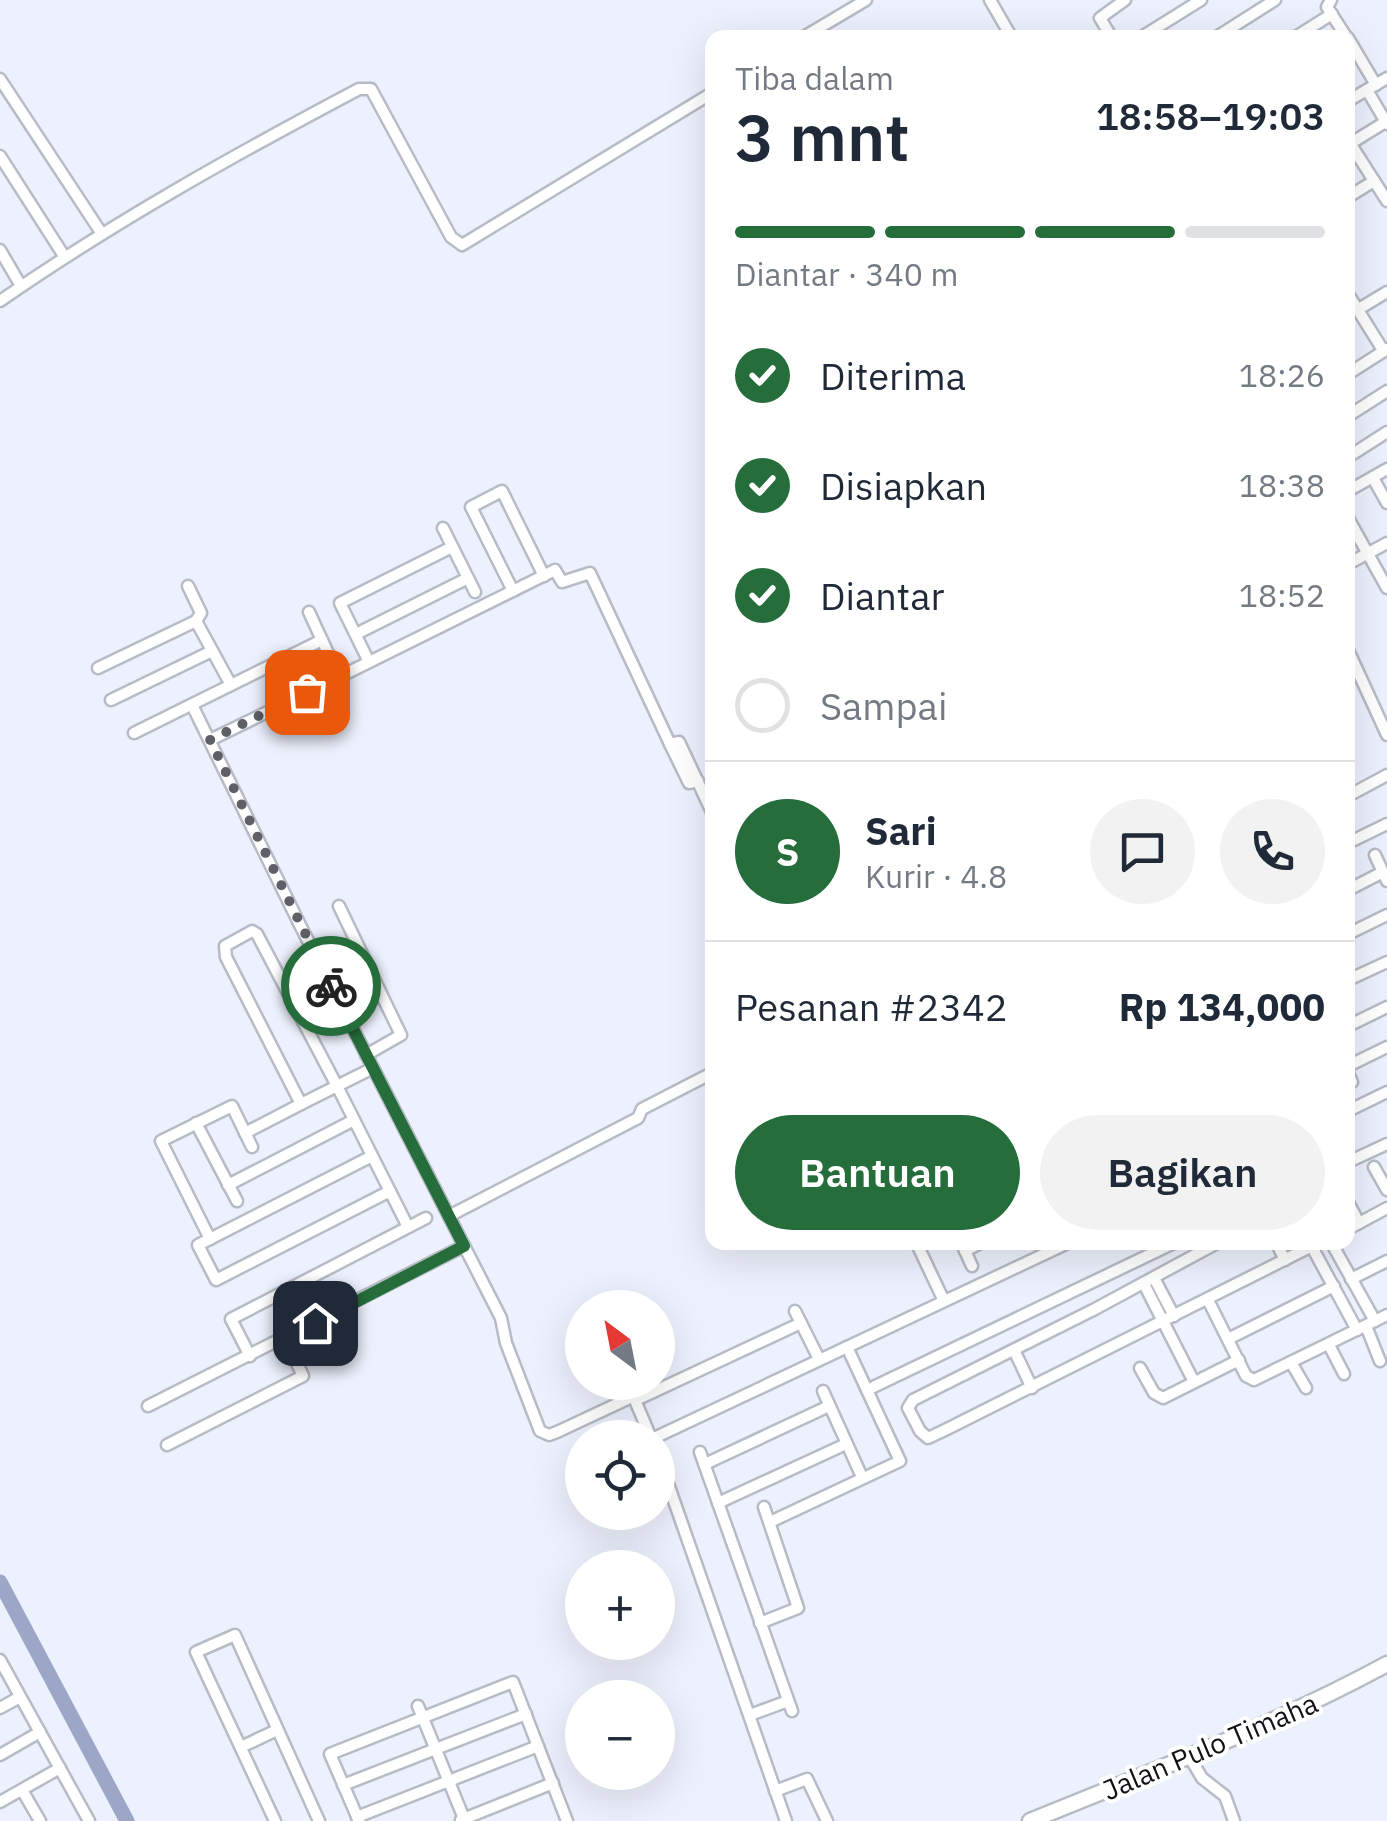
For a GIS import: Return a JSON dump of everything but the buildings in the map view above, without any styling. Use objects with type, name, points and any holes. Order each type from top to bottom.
[{"type":"street","points":[[815,30],[866,0]]},
{"type":"street","points":[[990,0],[1007,30]]},
{"type":"street","points":[[1107,30],[1100,18],[1125,0]]},
{"type":"street","points":[[1153,30],[1201,0]]},
{"type":"street","points":[[1228,30],[1275,0]]},
{"type":"street","points":[[1331,0],[1326,4],[1341,30]]},
{"type":"street","points":[[1307,30],[1332,14]]},
{"type":"street","points":[[1355,55],[1387,122],[1355,140]]},
{"type":"street","points":[[1355,97],[1387,78]]},
{"type":"street","points":[[0,79],[4,94],[102,234]]},
{"type":"street","points":[[0,301],[64,256],[288,126],[366,88],[371,89],[450,237],[462,245],[705,97]]},
{"type":"street","points":[[1355,154],[1387,201]]},
{"type":"street","points":[[0,156],[64,256]]},
{"type":"street","points":[[1355,193],[1374,181]]},
{"type":"street","points":[[0,250],[22,286]]},
{"type":"street","points":[[1357,310],[1387,292]]},
{"type":"street","points":[[1355,306],[1385,346],[1355,366]]},
{"type":"street","points":[[1355,411],[1387,390]]},
{"type":"street","points":[[1355,453],[1387,432]]},
{"type":"street","points":[[1355,487],[1387,469]]},
{"type":"street","points":[[1373,478],[1387,503]]},
{"type":"street","points":[[513,591],[471,507],[502,492],[544,576]]},
{"type":"street","points":[[443,528],[475,592]]},
{"type":"street","points":[[1355,531],[1387,588]]},
{"type":"street","points":[[1355,560],[1387,543]]},
{"type":"street","points":[[370,662],[340,603],[452,547]]},
{"type":"street","points":[[210,740],[555,570],[562,582],[590,573],[670,744],[679,742],[705,796]]},
{"type":"street","points":[[356,634],[468,578]]},
{"type":"street","points":[[98,668],[196,621],[201,613],[188,586]]},
{"type":"street","points":[[308,612],[340,677]]},
{"type":"street","points":[[196,621],[231,685]]},
{"type":"street","points":[[134,733],[322,640]]},
{"type":"street","points":[[111,700],[212,650]]},
{"type":"street","points":[[1355,665],[1387,735]]},
{"type":"street","points":[[192,705],[506,1328],[506,1343],[540,1431],[550,1435],[558,1432],[621,1400]]},
{"type":"street","points":[[1355,792],[1387,775]]},
{"type":"street","points":[[1355,840],[1387,824]]},
{"type":"street","points":[[1355,887],[1385,876],[1375,856]]},
{"type":"street","points":[[339,906],[401,1035],[366,1055]]},
{"type":"street","points":[[1355,931],[1387,915]]},
{"type":"street","points":[[301,1104],[224,951],[227,944],[247,934],[257,934],[408,1227]]},
{"type":"street","points":[[1355,977],[1387,962]]},
{"type":"street","points":[[1355,1023],[1387,1008]]},
{"type":"street","points":[[1355,1070],[1387,1046]]},
{"type":"street","points":[[245,1133],[373,1068]]},
{"type":"street","points":[[449,1216],[638,1118],[642,1109],[705,1078]]},
{"type":"street","points":[[1355,1108],[1387,1092]]},
{"type":"street","points":[[210,1239],[160,1141],[232,1106],[252,1147]]},
{"type":"street","points":[[228,1185],[354,1120]]},
{"type":"street","points":[[196,1123],[237,1202]]},
{"type":"street","points":[[1355,1159],[1387,1144]]},
{"type":"street","points":[[372,1156],[198,1244],[216,1280],[390,1192]]},
{"type":"street","points":[[1374,1167],[1387,1190]]},
{"type":"street","points":[[1355,1225],[1387,1208]]},
{"type":"street","points":[[250,1356],[230,1319],[426,1218]]},
{"type":"street","points":[[148,1406],[464,1246]]},
{"type":"street","points":[[920,1250],[944,1301]]},
{"type":"street","points":[[965,1250],[972,1266]]},
{"type":"street","points":[[675,1428],[1053,1250]]},
{"type":"street","points":[[867,1390],[1158,1250]]},
{"type":"street","points":[[1205,1250],[913,1400],[908,1408],[911,1415],[928,1438],[1304,1250]]},
{"type":"street","points":[[1280,1250],[1285,1260]]},
{"type":"street","points":[[1319,1250],[1334,1286],[1366,1325]]},
{"type":"street","points":[[1335,1250],[1351,1279],[1380,1361]]},
{"type":"street","points":[[1351,1279],[1387,1261]]},
{"type":"street","points":[[1149,1281],[1169,1318],[1194,1382]]},
{"type":"street","points":[[1230,1338],[1334,1286]]},
{"type":"street","points":[[1208,1300],[1246,1376],[1254,1380],[1387,1314]]},
{"type":"street","points":[[795,1311],[819,1359]]},
{"type":"street","points":[[675,1376],[801,1322]]},
{"type":"street","points":[[167,1445],[304,1376],[285,1338]]},
{"type":"street","points":[[1329,1345],[1344,1374]]},
{"type":"street","points":[[770,1522],[862,1477],[902,1465],[847,1347]]},
{"type":"street","points":[[1014,1350],[1032,1388]]},
{"type":"street","points":[[1140,1368],[1158,1397],[1170,1395],[1239,1360]]},
{"type":"street","points":[[1292,1364],[1306,1388]]},
{"type":"street","points":[[824,1391],[862,1477]]},
{"type":"street","points":[[705,1464],[830,1406]]},
{"type":"street","points":[[718,1502],[846,1444]]},
{"type":"street","points":[[700,1452],[790,1706],[750,1715]]},
{"type":"street","points":[[675,1503],[786,1821]]},
{"type":"street","points":[[760,1623],[798,1608],[764,1507]]},
{"type":"street","points":[[275,1821],[196,1652],[235,1635],[319,1821]]},
{"type":"street","points":[[0,1660],[89,1821]]},
{"type":"street","name":"Jalan Pulo Timaha","points":[[1030,1821],[1194,1765],[1387,1664]]},
{"type":"street","points":[[538,1746],[358,1819],[330,1754],[420,1712],[513,1682],[526,1714],[567,1821]]},
{"type":"street","points":[[0,1708],[20,1696]]},
{"type":"street","points":[[420,1712],[462,1820],[553,1784]]},
{"type":"street","points":[[344,1785],[526,1714]]},
{"type":"street","points":[[241,1747],[278,1730]]},
{"type":"street","points":[[0,1754],[40,1732]]},
{"type":"street","points":[[1194,1765],[1224,1796],[1234,1821]]},
{"type":"street","points":[[0,1802],[60,1768]]},
{"type":"street","points":[[776,1791],[807,1779],[827,1821]]},
{"type":"street","points":[[22,1790],[40,1821]]},
{"type":"waterway","points":[[0,1582],[127,1821]]},
{"type":"way so far","points":[[307,692],[210,740],[331,986]]},
{"type":"route","points":[[315,1323],[464,1246],[331,986]]}]
